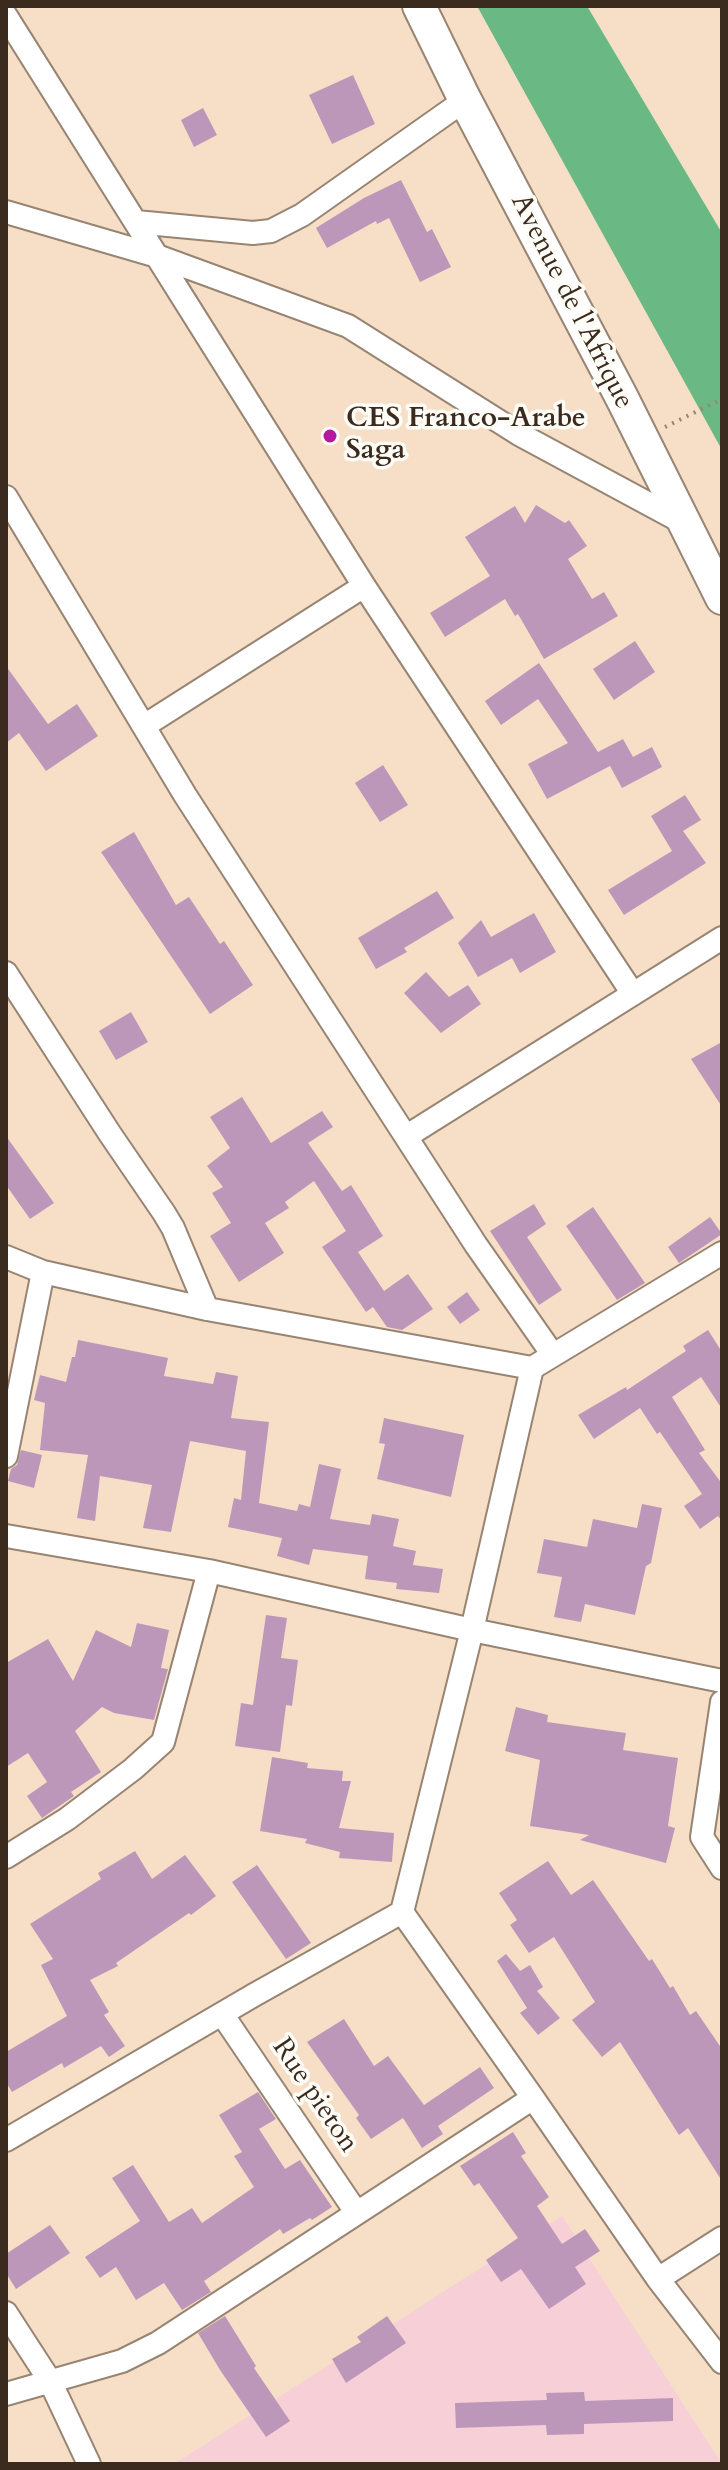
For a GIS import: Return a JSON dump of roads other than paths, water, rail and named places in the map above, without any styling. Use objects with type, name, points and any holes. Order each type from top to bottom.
[{"type":"main road","name":"Avenue de l'Afrique","points":[[419,6],[722,598]]},
{"type":"street","points":[[6,16],[364,586],[633,994]]},
{"type":"street","points":[[136,222],[253,233],[271,231],[302,215],[465,100]]},
{"type":"street","points":[[6,212],[157,256],[348,326],[519,434],[684,523]]},
{"type":"street","points":[[6,497],[185,795],[476,1245],[553,1355]]},
{"type":"street","points":[[144,726],[364,586]]},
{"type":"street","points":[[407,1136],[722,938]]},
{"type":"street","points":[[6,973],[173,1228],[207,1309]]},
{"type":"street","points":[[6,1257],[43,1272],[207,1309],[532,1368],[722,1253]]},
{"type":"street","points":[[6,1456],[43,1272]]},
{"type":"street","points":[[6,2140],[402,1912],[472,1630],[532,1368]]},
{"type":"street","points":[[6,1536],[209,1571],[472,1630],[722,1681]]},
{"type":"street","points":[[6,1857],[67,1819],[163,1742],[209,1571]]},
{"type":"street","points":[[722,1702],[702,1837],[722,1868]]},
{"type":"street","points":[[402,1912],[658,2279],[722,2362]]},
{"type":"street","name":"Rue pieton","points":[[222,2014],[356,2212]]},
{"type":"street","points":[[6,2394],[122,2361],[158,2343],[533,2098]]},
{"type":"street","points":[[658,2279],[722,2238]]},
{"type":"street","points":[[6,2313],[50,2381],[89,2464]]},
{"type":"place","name":"CES Franco-Arabe Saga","points":[[330,436]]}]
